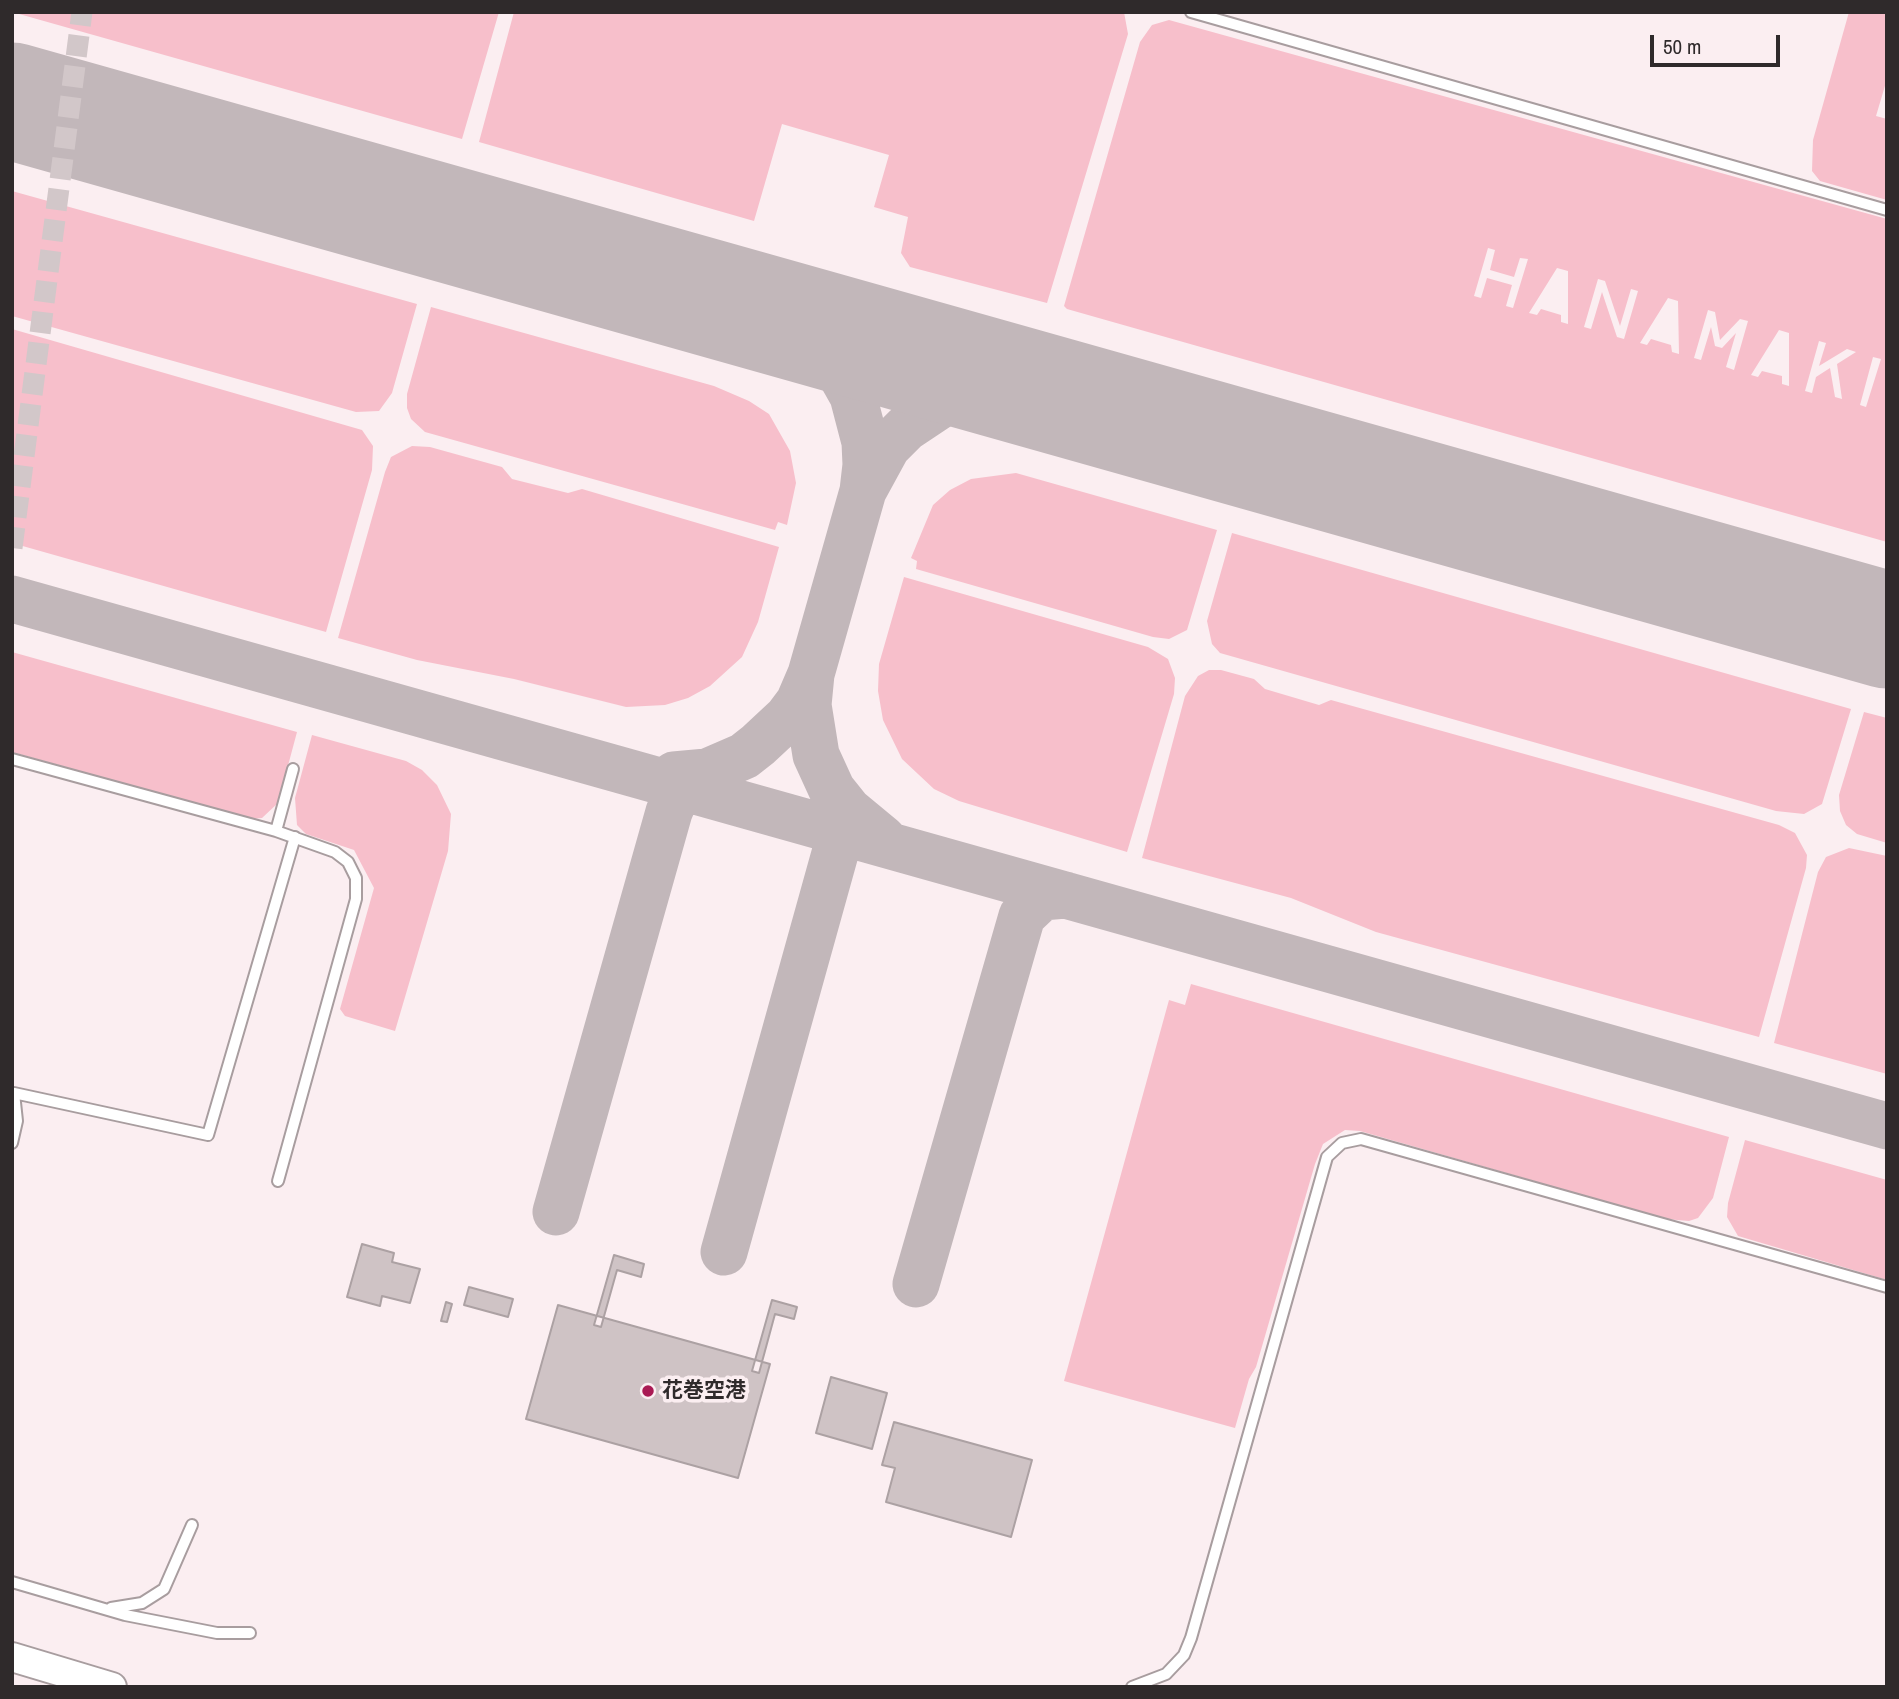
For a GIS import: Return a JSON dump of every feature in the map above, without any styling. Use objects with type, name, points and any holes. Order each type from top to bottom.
[{"type":"main road","points":[[12,1657],[112,1687]]},
{"type":"lane","points":[[1191,12],[1887,210]]},
{"type":"lane","points":[[12,759],[276,831],[335,852],[348,862],[356,878],[356,899],[278,1181]]},
{"type":"lane","points":[[276,831],[293,769]]},
{"type":"lane","points":[[12,1143],[17,1121],[13,1093],[208,1135],[295,837]]},
{"type":"lane","points":[[1132,1687],[1166,1674],[1176,1667],[1191,1638],[1328,1157],[1342,1143],[1361,1139],[1887,1287]]},
{"type":"lane","points":[[105,1608],[142,1603],[164,1588],[192,1525]]},
{"type":"lane","points":[[12,1582],[125,1615],[217,1633],[250,1633]]},
{"type":"shaded area","points":[[12,12],[499,12],[462,139]]},
{"type":"shaded area","points":[[514,12],[1124,12],[1128,34],[1047,303],[910,267],[901,253],[908,217],[874,207],[889,155],[782,124],[754,221],[479,142]]},
{"type":"shaded area","points":[[1849,12],[1887,12],[1887,79],[1876,116],[1887,119],[1887,200],[1820,181],[1812,171],[1813,140]]},
{"type":"shaded area","points":[[1169,20],[1887,219],[1887,542],[1067,309],[1064,306],[1140,42],[1152,25]],"holes":[[[1488,248],[1495,250],[1490,270],[1514,277],[1520,258],[1528,259],[1513,308],[1506,306],[1512,285],[1487,278],[1481,298],[1474,296]],[[1557,268],[1568,271],[1568,324],[1561,322],[1561,315],[1541,309],[1537,315],[1529,313]],[[1598,279],[1605,281],[1620,326],[1631,289],[1638,291],[1624,339],[1617,337],[1602,292],[1591,329],[1584,327]],[[1668,298],[1678,301],[1679,354],[1672,352],[1671,345],[1651,339],[1647,345],[1640,343]],[[1708,310],[1715,312],[1720,340],[1740,319],[1748,321],[1734,370],[1726,367],[1736,333],[1722,348],[1715,346],[1711,327],[1701,360],[1694,358]],[[1779,330],[1789,333],[1789,386],[1782,384],[1782,376],[1762,371],[1758,377],[1751,375]],[[1819,341],[1826,343],[1819,366],[1847,349],[1856,352],[1837,364],[1842,399],[1835,397],[1830,368],[1816,377],[1812,393],[1805,391]],[[1873,357],[1881,359],[1866,407],[1860,405]]]},
{"type":"shaded area","points":[[12,191],[417,304],[392,393],[379,411],[356,412],[12,316]]},
{"type":"shaded area","points":[[431,307],[714,386],[749,401],[769,414],[790,451],[796,483],[787,525],[778,522],[775,530],[425,432],[411,419],[407,408],[407,394]]},
{"type":"shaded area","points":[[12,329],[362,430],[373,446],[372,470],[326,632],[12,543]]},
{"type":"shaded area","points":[[412,446],[430,447],[502,467],[512,479],[568,493],[582,489],[779,547],[758,622],[742,657],[710,686],[688,698],[665,705],[626,707],[514,679],[417,660],[338,638],[385,472],[391,457]]},
{"type":"shaded area","points":[[1016,473],[1217,530],[1187,630],[1169,639],[1153,637],[916,569],[917,561],[911,558],[933,505],[950,490],[971,479]]},
{"type":"shaded area","points":[[1232,533],[1851,709],[1822,804],[1804,814],[1776,811],[1220,653],[1212,644],[1207,621]]},
{"type":"shaded area","points":[[904,577],[1148,647],[1168,659],[1175,678],[1174,694],[1127,852],[959,801],[934,789],[902,759],[883,720],[878,691],[879,664]]},
{"type":"shaded area","points":[[12,652],[297,732],[278,803],[262,818],[250,819],[12,752]]},
{"type":"shaded area","points":[[1209,670],[1221,670],[1254,679],[1265,689],[1319,705],[1331,700],[1779,825],[1795,833],[1807,855],[1806,868],[1759,1037],[1376,932],[1291,898],[1142,858],[1185,696],[1198,676]]},
{"type":"shaded area","points":[[1864,712],[1887,718],[1887,843],[1857,834],[1846,825],[1840,811],[1839,795]]},
{"type":"shaded area","points":[[312,735],[406,761],[422,770],[437,785],[451,814],[448,851],[395,1031],[345,1016],[340,1009],[374,888],[354,850],[306,834],[297,825],[295,798]]},
{"type":"shaded area","points":[[1849,848],[1887,856],[1887,1074],[1774,1043],[1818,872],[1826,857]]},
{"type":"shaded area","points":[[1191,984],[1729,1137],[1713,1198],[1698,1218],[1689,1221],[1666,1219],[1360,1131],[1345,1130],[1323,1144],[1315,1164],[1256,1367],[1249,1379],[1235,1428],[1064,1381],[1169,1000],[1185,1005]]},
{"type":"shaded area","points":[[1745,1140],[1887,1180],[1887,1280],[1738,1236],[1727,1217],[1728,1203]]},
{"type":"building","points":[[362,1244],[394,1253],[392,1262],[420,1269],[410,1303],[382,1296],[380,1306],[347,1297]]},
{"type":"building","points":[[614,1255],[644,1264],[641,1277],[617,1270],[601,1327],[594,1325]]},
{"type":"building","points":[[469,1287],[513,1299],[508,1317],[464,1305]]},
{"type":"building","points":[[772,1300],[797,1307],[794,1319],[775,1314],[759,1373],[752,1371]]},
{"type":"building","points":[[446,1302],[452,1304],[447,1322],[441,1321]]},
{"type":"building","name":"花巻空港","points":[[558,1305],[770,1364],[738,1478],[526,1419]]},
{"type":"building","points":[[831,1377],[887,1393],[872,1449],[816,1433]]},
{"type":"building","points":[[894,1422],[1032,1460],[1011,1537],[886,1502],[895,1468],[882,1465]]},
{"type":"taxiway","points":[[771,315],[812,341],[840,373],[853,396],[865,442],[863,491]]},
{"type":"taxiway","points":[[883,839],[848,810],[832,790],[816,755],[808,705],[811,674],[863,491],[887,447],[906,428],[945,402],[990,390],[1013,388],[1046,392]]},
{"type":"taxiway","points":[[12,599],[1887,1126]]},
{"type":"taxiway","points":[[674,775],[707,772],[744,756],[787,718],[799,702],[811,674]]},
{"type":"taxiway","points":[[556,1212],[669,812],[674,800],[689,782],[707,772]]},
{"type":"taxiway","points":[[724,1252],[841,832],[836,801]]},
{"type":"taxiway","points":[[916,1284],[1022,916],[1042,897],[1065,895]]},
{"type":"runway","points":[[12,101],[1887,630]]},
{"type":"tunnel","points":[[12,548],[82,12]]},
{"type":"place","name":"花巻空港","points":[[648,1391]]}]
